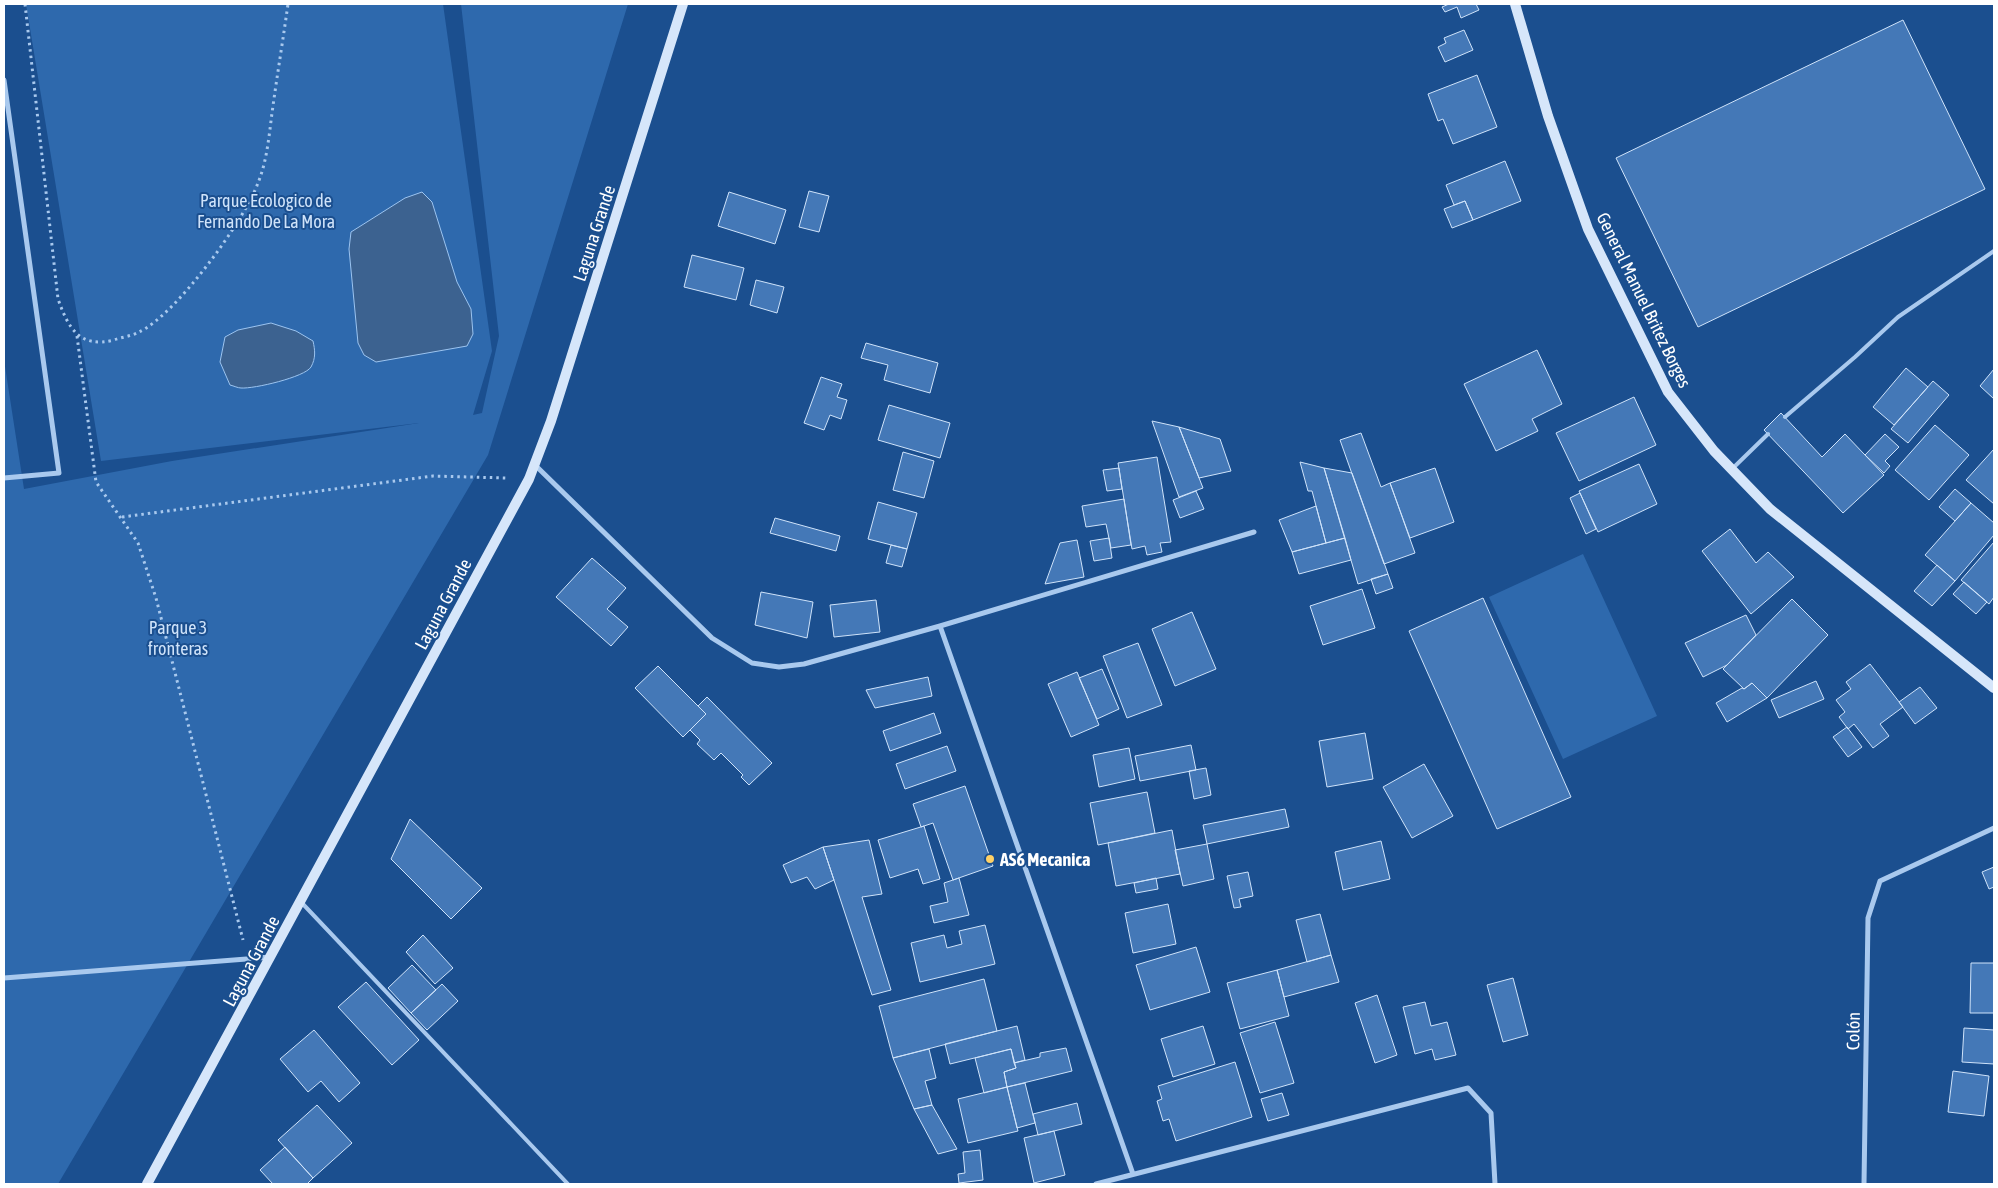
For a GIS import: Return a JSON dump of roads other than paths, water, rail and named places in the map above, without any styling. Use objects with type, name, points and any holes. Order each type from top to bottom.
[{"type":"main road","name":"Laguna Grande","points":[[147,1184],[529,479],[551,421],[683,4]]},
{"type":"main road","name":"General Manuel Britez Borges","points":[[1515,4],[1548,116],[1588,229],[1668,392],[1714,451],[1770,510],[1994,688]]},
{"type":"street","points":[[4,80],[59,473],[4,478]]},
{"type":"street","points":[[534,464],[712,638],[752,663],[779,667],[804,664],[940,626],[1254,532]]},
{"type":"street","points":[[940,626],[1133,1174]]},
{"type":"street","name":"Colón","points":[[1864,1184],[1868,918],[1880,881],[1994,828]]},
{"type":"street","points":[[4,978],[272,956]]},
{"type":"street","points":[[1096,1184],[1468,1088],[1491,1112],[1495,1184]]},
{"type":"lane","points":[[1785,418],[1898,317],[1994,251]]},
{"type":"lane","points":[[1732,469],[1768,434]]},
{"type":"lane","points":[[301,902],[568,1184]]},
{"type":"place","name":"AS6 Mecanica","points":[[990,859]]},
{"type":"park label","name":"Parque Ecologico de Fernando De La Mora","points":[[266,210]]},
{"type":"park label","name":"Parque 3 fronteras","points":[[178,638]]}]
